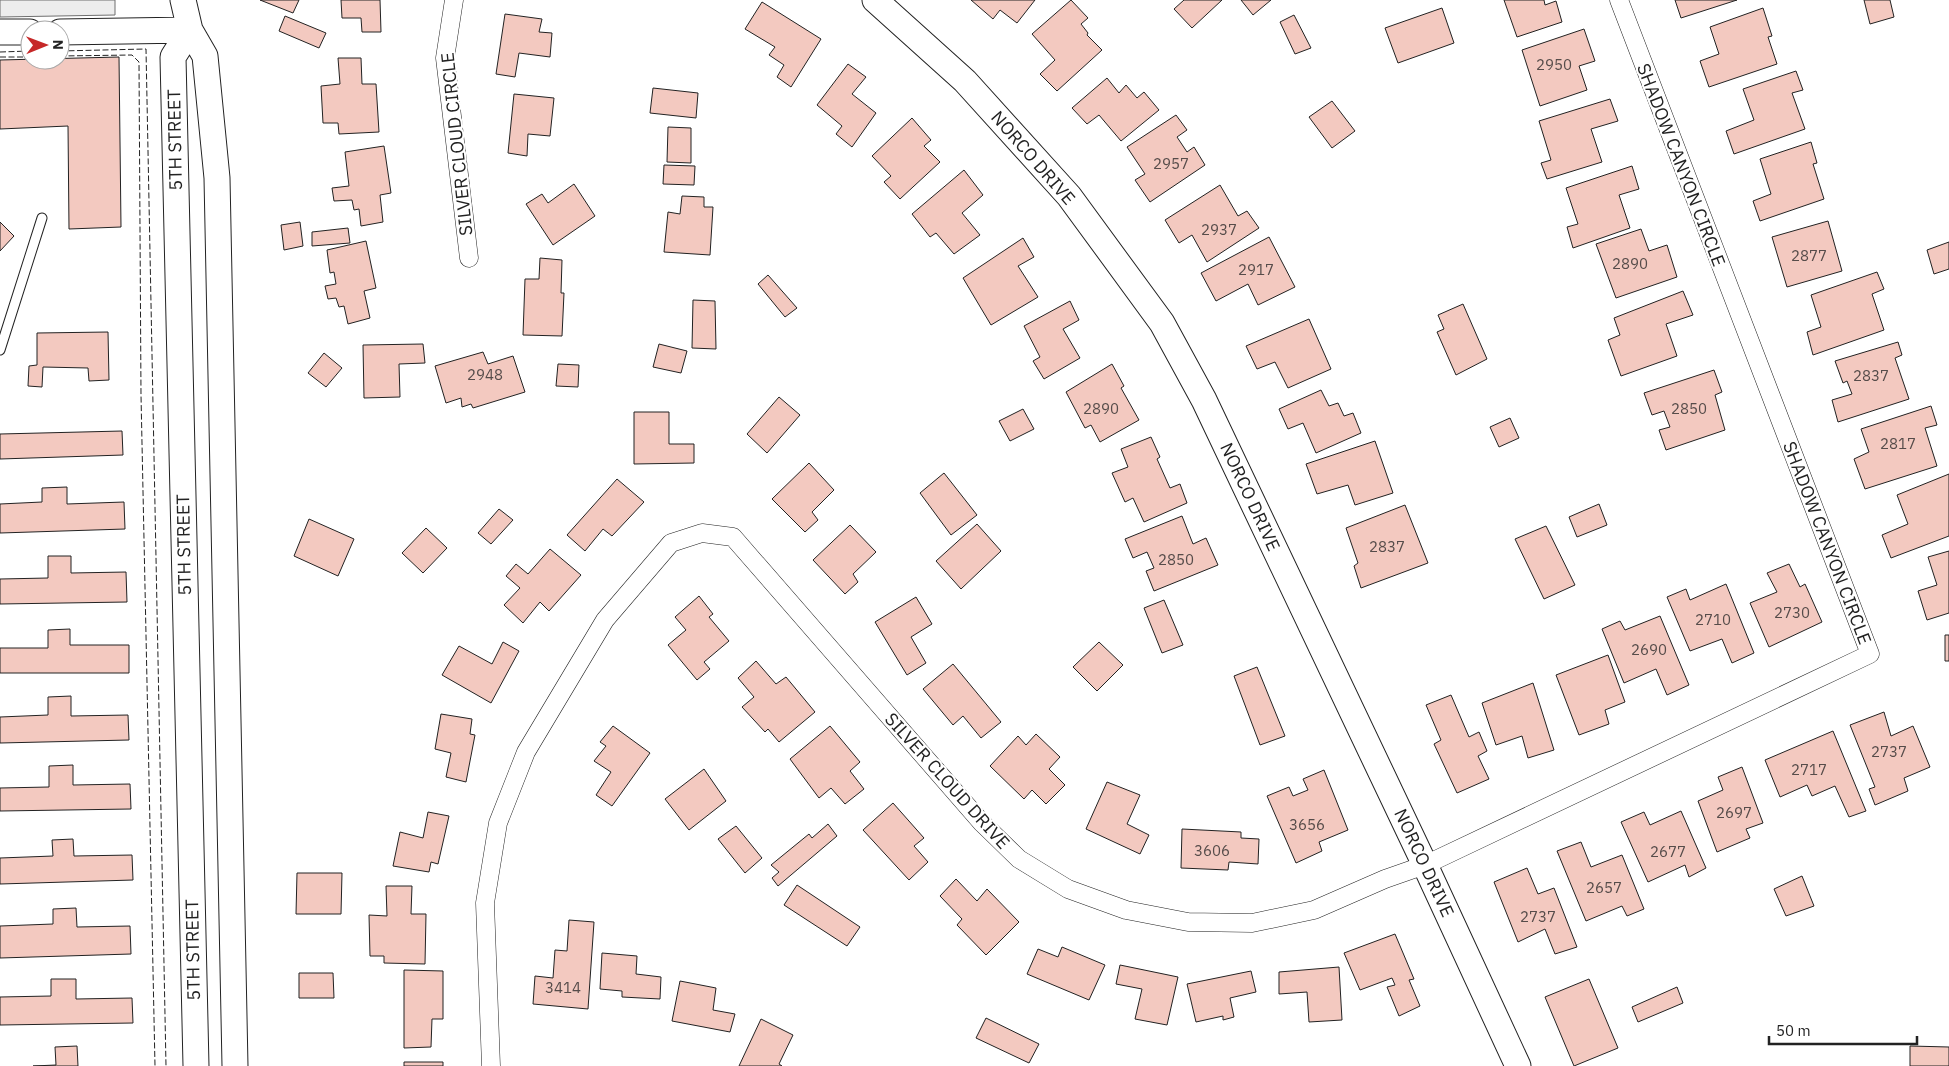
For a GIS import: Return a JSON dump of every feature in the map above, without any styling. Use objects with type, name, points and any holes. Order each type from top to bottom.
[{"type":"street","name":"5TH STREET","points":[[183,0],[190,30],[205,56],[217,178],[235,1066]]},
{"type":"street","name":"SILVER CLOUD CIRCLE","points":[[454,0],[446,58],[469,258]]},
{"type":"street","name":"NORCO DRIVE","points":[[875,0],[965,81],[1069,196],[1162,323],[1204,400],[1425,865],[1518,1066]]},
{"type":"street","name":"SHADOW CANYON CIRCLE","points":[[1425,865],[1870,654],[1619,0]]},
{"type":"street","name":"5TH STREET","points":[[190,30],[173,57],[196,1066]]},
{"type":"street","points":[[70,32],[190,30]]},
{"type":"street","points":[[0,32],[20,32]]},
{"type":"street","name":"SILVER CLOUD DRIVE","points":[[490,1066],[485,903],[498,823],[526,752],[605,620],[671,543],[702,533],[732,537],[982,823],[1019,859],[1068,890],[1126,910],[1188,922],[1252,923],[1314,910],[1385,879],[1425,865]]},
{"type":"lane","points":[[0,350],[42,218]]},
{"type":"shaded area","points":[[0,0],[115,0],[115,15],[0,17]]},
{"type":"building","points":[[260,0],[299,0],[293,13]]},
{"type":"building","points":[[341,0],[380,0],[381,32],[362,32],[361,18],[342,18]]},
{"type":"building","points":[[971,0],[1035,0],[1017,23],[1000,10],[993,19]]},
{"type":"building","points":[[1071,0],[1088,18],[1081,24],[1088,33],[1087,35],[1102,50],[1057,91],[1040,74],[1055,60],[1032,34]]},
{"type":"building","points":[[1184,0],[1222,0],[1192,28],[1174,9]]},
{"type":"building","points":[[1241,0],[1271,0],[1253,15]]},
{"type":"building","points":[[1504,0],[1544,0],[1545,5],[1556,1],[1562,22],[1517,37]]},
{"type":"building","points":[[1675,0],[1737,0],[1681,18]]},
{"type":"building","points":[[1864,0],[1890,0],[1894,17],[1870,24]]},
{"type":"building","points":[[762,2],[821,39],[791,87],[777,77],[784,65],[769,55],[775,47],[745,29]]},
{"type":"building","points":[[1442,8],[1454,43],[1398,63],[1385,28]]},
{"type":"building","points":[[1763,8],[1772,36],[1768,37],[1777,64],[1709,87],[1700,61],[1719,54],[1710,27]]},
{"type":"building","points":[[505,14],[542,19],[539,32],[552,33],[550,57],[519,53],[515,77],[496,74]]},
{"type":"building","points":[[1294,15],[1311,48],[1295,54],[1280,22]]},
{"type":"building","points":[[285,16],[326,33],[319,48],[279,31]]},
{"type":"building","points":[[1584,29],[1595,61],[1579,66],[1587,90],[1540,106],[1522,50]]},
{"type":"building","points":[[119,57],[121,227],[69,229],[68,126],[0,129],[0,60],[20,59],[20,70],[70,70],[70,58]]},
{"type":"building","points":[[338,58],[361,58],[362,84],[376,84],[379,132],[339,134],[338,123],[323,123],[321,86],[340,84]]},
{"type":"building","points":[[848,64],[866,77],[852,94],[876,113],[852,147],[836,134],[842,126],[817,105]]},
{"type":"building","points":[[1796,71],[1803,90],[1792,93],[1805,129],[1734,154],[1726,131],[1754,120],[1743,89]]},
{"type":"building","points":[[1107,78],[1119,93],[1126,85],[1137,98],[1144,92],[1159,110],[1121,141],[1099,115],[1087,124],[1072,108]]},
{"type":"building","points":[[653,88],[698,93],[696,118],[650,113]]},
{"type":"building","points":[[514,94],[554,98],[550,136],[528,134],[527,156],[508,153]]},
{"type":"building","points":[[1610,99],[1618,121],[1591,129],[1602,162],[1547,179],[1541,163],[1551,160],[1539,121]]},
{"type":"building","points":[[1332,101],[1355,131],[1332,148],[1309,117]]},
{"type":"building","points":[[1176,115],[1187,130],[1177,137],[1187,152],[1194,147],[1205,165],[1150,202],[1135,180],[1145,174],[1127,147]]},
{"type":"building","points":[[912,118],[931,140],[924,146],[940,162],[900,199],[884,182],[891,176],[872,156]]},
{"type":"building","points":[[668,127],[691,128],[691,163],[667,162]]},
{"type":"building","points":[[1811,142],[1817,163],[1813,164],[1824,199],[1760,221],[1753,201],[1771,194],[1760,159]]},
{"type":"building","points":[[384,146],[391,193],[380,195],[383,222],[361,226],[359,209],[354,210],[352,200],[334,201],[332,188],[349,186],[345,152]]},
{"type":"building","points":[[664,165],[695,166],[694,185],[663,184]]},
{"type":"building","points":[[1632,166],[1639,189],[1619,195],[1630,228],[1573,248],[1567,227],[1578,224],[1566,188]]},
{"type":"building","points":[[964,170],[983,195],[962,213],[980,235],[954,254],[936,233],[930,237],[912,214]]},
{"type":"building","points":[[574,184],[595,216],[553,245],[526,204],[542,194],[548,203]]},
{"type":"building","points":[[1220,185],[1238,216],[1247,211],[1259,228],[1207,262],[1192,235],[1179,243],[1165,220]]},
{"type":"building","points":[[682,196],[704,197],[704,207],[713,207],[710,255],[664,252],[668,212],[680,214]]},
{"type":"building","points":[[1828,221],[1842,271],[1787,287],[1772,237]]},
{"type":"building","points":[[0,222],[14,236],[0,251]]},
{"type":"building","points":[[300,222],[303,246],[284,250],[281,225]]},
{"type":"building","points":[[348,228],[350,243],[312,246],[312,232]]},
{"type":"building","points":[[1641,229],[1649,251],[1667,245],[1677,277],[1616,298],[1596,244]]},
{"type":"building","points":[[1269,237],[1295,287],[1258,305],[1248,284],[1216,301],[1201,273]]},
{"type":"building","points":[[1023,238],[1034,257],[1018,266],[1038,297],[991,325],[963,278]]},
{"type":"building","points":[[366,241],[376,288],[364,291],[370,318],[348,324],[344,306],[339,307],[336,298],[328,299],[325,286],[336,284],[334,272],[330,273],[327,250]]},
{"type":"building","points":[[1949,242],[1949,269],[1934,274],[1927,250]]},
{"type":"building","points":[[540,258],[562,260],[561,293],[564,293],[562,336],[523,335],[525,279],[539,279]]},
{"type":"building","points":[[1877,272],[1884,289],[1872,294],[1884,330],[1813,355],[1807,332],[1821,327],[1811,295]]},
{"type":"building","points":[[768,275],[797,308],[785,317],[758,284]]},
{"type":"building","points":[[1683,291],[1693,315],[1666,324],[1677,356],[1621,376],[1608,340],[1620,335],[1614,318]]},
{"type":"building","points":[[693,300],[715,301],[716,349],[692,348]]},
{"type":"building","points":[[1070,301],[1079,320],[1063,329],[1080,358],[1044,379],[1033,361],[1040,357],[1024,326]]},
{"type":"building","points":[[1463,304],[1487,359],[1456,375],[1437,332],[1444,329],[1438,315]]},
{"type":"building","points":[[1309,319],[1331,369],[1288,388],[1275,362],[1257,369],[1246,346]]},
{"type":"building","points":[[108,332],[109,380],[89,381],[88,368],[43,367],[42,387],[28,386],[29,366],[37,365],[37,333]]},
{"type":"building","points":[[1898,342],[1902,355],[1895,358],[1909,399],[1838,422],[1832,400],[1852,394],[1847,381],[1843,383],[1835,361]]},
{"type":"building","points":[[423,344],[425,363],[399,364],[400,397],[364,398],[363,345]]},
{"type":"building","points":[[659,344],[687,351],[681,373],[653,367]]},
{"type":"building","points":[[483,352],[488,364],[513,356],[525,392],[473,408],[471,404],[462,407],[461,398],[446,403],[435,366]]},
{"type":"building","points":[[324,353],[342,368],[326,387],[308,373]]},
{"type":"building","points":[[558,364],[579,365],[578,387],[556,386]]},
{"type":"building","points":[[1112,364],[1124,386],[1121,388],[1139,420],[1100,442],[1091,425],[1085,428],[1066,392]]},
{"type":"building","points":[[1714,370],[1722,392],[1715,395],[1725,430],[1666,450],[1659,430],[1670,427],[1664,411],[1652,415],[1644,393]]},
{"type":"building","points":[[1321,390],[1329,406],[1338,403],[1344,416],[1353,413],[1361,433],[1316,453],[1303,423],[1288,429],[1279,409]]},
{"type":"building","points":[[779,397],[800,415],[767,453],[747,434]]},
{"type":"building","points":[[1931,406],[1937,425],[1925,428],[1937,466],[1865,489],[1854,459],[1869,452],[1861,429]]},
{"type":"building","points":[[1023,409],[1034,429],[1010,441],[999,421]]},
{"type":"building","points":[[634,412],[669,412],[669,444],[694,444],[694,463],[634,464]]},
{"type":"building","points":[[1510,418],[1519,438],[1499,447],[1490,427]]},
{"type":"building","points":[[122,431],[123,455],[0,459],[0,434]]},
{"type":"building","points":[[1151,437],[1160,457],[1157,459],[1170,488],[1180,484],[1187,503],[1144,522],[1133,498],[1125,502],[1112,473],[1128,467],[1121,449]]},
{"type":"building","points":[[1375,441],[1393,493],[1355,505],[1348,485],[1317,494],[1306,464]]},
{"type":"building","points":[[809,463],[834,490],[812,512],[818,520],[805,532],[772,499]]},
{"type":"building","points":[[944,473],[977,515],[951,535],[920,493]]},
{"type":"building","points":[[1949,474],[1949,536],[1891,558],[1882,535],[1908,524],[1897,495]]},
{"type":"building","points":[[617,479],[644,502],[612,536],[603,529],[585,551],[567,535]]},
{"type":"building","points":[[67,487],[67,504],[124,502],[125,529],[0,533],[0,504],[42,502],[42,488]]},
{"type":"building","points":[[1599,504],[1607,525],[1577,537],[1569,517]]},
{"type":"building","points":[[1405,505],[1428,563],[1361,588],[1354,566],[1358,563],[1346,528]]},
{"type":"building","points":[[499,509],[513,520],[491,544],[478,533]]},
{"type":"building","points":[[1182,516],[1193,544],[1206,538],[1218,565],[1154,591],[1146,571],[1154,568],[1147,552],[1133,558],[1125,539]]},
{"type":"building","points":[[309,519],[354,539],[338,576],[294,556]]},
{"type":"building","points":[[977,524],[1001,551],[961,589],[936,561]]},
{"type":"building","points":[[850,525],[876,552],[853,574],[858,582],[845,594],[813,560]]},
{"type":"building","points":[[1546,526],[1575,585],[1544,599],[1515,539]]},
{"type":"building","points":[[426,528],[447,548],[423,573],[402,553]]},
{"type":"building","points":[[550,549],[581,575],[549,611],[540,602],[523,623],[504,605],[520,588],[506,576],[516,564],[528,574]]},
{"type":"building","points":[[1949,551],[1949,613],[1927,620],[1918,591],[1937,585],[1928,557]]},
{"type":"building","points":[[48,556],[71,556],[71,573],[126,572],[127,602],[0,604],[0,579],[48,578]]},
{"type":"building","points":[[1789,564],[1800,587],[1805,584],[1822,622],[1769,647],[1750,603],[1777,592],[1767,573]]},
{"type":"building","points":[[1726,584],[1754,653],[1732,663],[1722,639],[1690,651],[1667,597],[1686,589],[1690,600]]},
{"type":"building","points":[[699,596],[713,614],[709,617],[729,641],[704,662],[710,669],[697,680],[668,645],[686,630],[675,617]]},
{"type":"building","points":[[916,597],[932,624],[911,637],[926,663],[907,675],[875,622]]},
{"type":"building","points":[[1164,600],[1183,645],[1162,653],[1144,608]]},
{"type":"building","points":[[1660,616],[1689,685],[1667,695],[1656,669],[1624,683],[1602,629],[1620,621],[1625,630]]},
{"type":"building","points":[[70,629],[70,645],[129,645],[129,673],[0,673],[0,648],[48,648],[48,630]]},
{"type":"building","points":[[1945,635],[1949,635],[1949,661],[1945,661]]},
{"type":"building","points":[[503,642],[519,651],[491,703],[442,675],[459,646],[492,664]]},
{"type":"building","points":[[1099,642],[1123,665],[1097,691],[1073,667]]},
{"type":"building","points":[[1608,655],[1625,702],[1605,710],[1609,724],[1579,735],[1556,675]]},
{"type":"building","points":[[756,661],[776,684],[786,677],[815,712],[779,742],[768,729],[765,732],[742,707],[754,697],[738,678]]},
{"type":"building","points":[[953,664],[1001,722],[981,738],[963,716],[953,725],[923,689]]},
{"type":"building","points":[[1257,667],[1285,736],[1260,745],[1234,676]]},
{"type":"building","points":[[1533,683],[1554,750],[1528,758],[1522,736],[1496,745],[1482,703]]},
{"type":"building","points":[[1451,695],[1469,737],[1479,732],[1487,751],[1478,756],[1489,779],[1457,793],[1434,744],[1441,740],[1426,705]]},
{"type":"building","points":[[71,696],[71,716],[128,715],[129,740],[0,743],[0,717],[48,715],[48,697]]},
{"type":"building","points":[[1884,712],[1891,736],[1913,726],[1930,767],[1904,778],[1908,791],[1875,805],[1869,789],[1875,787],[1850,725]]},
{"type":"building","points":[[441,714],[472,719],[470,734],[475,735],[466,782],[446,777],[451,753],[435,749]]},
{"type":"building","points":[[613,726],[650,753],[612,806],[596,795],[611,772],[594,761],[606,746],[600,742]]},
{"type":"building","points":[[830,726],[860,762],[850,771],[864,789],[845,804],[831,788],[819,798],[790,759]]},
{"type":"building","points":[[1833,731],[1866,811],[1849,817],[1835,786],[1812,796],[1807,785],[1780,797],[1765,760]]},
{"type":"building","points":[[1036,734],[1060,757],[1049,769],[1065,785],[1046,804],[1032,790],[1024,799],[990,766],[1018,736],[1026,745]]},
{"type":"building","points":[[73,765],[73,785],[130,784],[131,809],[0,811],[0,788],[49,787],[49,766]]},
{"type":"building","points":[[1742,767],[1763,823],[1746,829],[1750,838],[1717,852],[1698,801],[1723,790],[1718,777]]},
{"type":"building","points":[[704,769],[726,801],[689,830],[665,799]]},
{"type":"building","points":[[1324,770],[1348,830],[1319,842],[1322,851],[1296,863],[1267,796],[1289,787],[1293,796],[1308,790],[1303,779]]},
{"type":"building","points":[[1107,782],[1140,795],[1127,824],[1149,835],[1140,854],[1086,829]]},
{"type":"building","points":[[893,803],[924,838],[914,846],[928,862],[909,880],[863,830]]},
{"type":"building","points":[[1681,811],[1706,868],[1689,877],[1685,865],[1648,882],[1621,822],[1644,812],[1650,825]]},
{"type":"building","points":[[428,812],[449,816],[438,864],[431,862],[429,872],[393,866],[400,832],[423,838]]},
{"type":"building","points":[[828,824],[837,836],[778,886],[772,878],[779,872],[771,865],[809,834],[812,838]]},
{"type":"building","points":[[736,826],[762,858],[745,873],[718,839]]},
{"type":"building","points":[[1182,829],[1241,832],[1241,838],[1259,839],[1258,864],[1229,862],[1228,870],[1181,868]]},
{"type":"building","points":[[73,839],[74,856],[132,855],[133,880],[0,884],[0,858],[53,856],[52,840]]},
{"type":"building","points":[[1581,842],[1591,867],[1622,855],[1644,909],[1627,916],[1622,906],[1586,921],[1557,851]]},
{"type":"building","points":[[1527,868],[1538,894],[1554,888],[1577,947],[1555,954],[1545,929],[1518,942],[1494,882]]},
{"type":"building","points":[[297,873],[342,873],[341,914],[296,914]]},
{"type":"building","points":[[1802,876],[1814,906],[1786,916],[1774,889]]},
{"type":"building","points":[[956,879],[977,901],[987,889],[1019,922],[986,955],[957,925],[962,919],[940,896]]},
{"type":"building","points":[[797,885],[860,927],[847,946],[784,905]]},
{"type":"building","points":[[386,886],[412,886],[411,914],[426,914],[425,964],[384,963],[384,956],[370,956],[369,915],[387,916]]},
{"type":"building","points":[[76,908],[77,927],[130,926],[131,954],[0,958],[0,926],[53,924],[53,909]]},
{"type":"building","points":[[569,920],[594,922],[588,1009],[533,1004],[535,976],[553,978],[555,950],[567,951]]},
{"type":"building","points":[[1395,934],[1414,979],[1409,980],[1420,1006],[1399,1016],[1387,987],[1395,985],[1392,978],[1360,990],[1344,953]]},
{"type":"building","points":[[1062,947],[1105,965],[1089,1000],[1027,974],[1038,949],[1058,957]]},
{"type":"building","points":[[602,953],[637,956],[636,974],[661,977],[660,999],[622,997],[622,991],[600,989]]},
{"type":"building","points":[[1120,965],[1178,977],[1167,1025],[1135,1019],[1142,989],[1116,984]]},
{"type":"building","points":[[1339,967],[1342,1020],[1309,1022],[1307,992],[1279,994],[1279,972]]},
{"type":"building","points":[[404,970],[443,971],[443,1019],[432,1019],[431,1047],[404,1048]]},
{"type":"building","points":[[1251,971],[1256,992],[1230,998],[1234,1017],[1223,1020],[1223,1016],[1196,1022],[1187,984]]},
{"type":"building","points":[[299,973],[333,973],[334,998],[299,998]]},
{"type":"building","points":[[51,979],[76,979],[76,999],[132,998],[133,1023],[0,1025],[0,997],[51,996]]},
{"type":"building","points":[[1589,979],[1618,1048],[1574,1066],[1545,997]]},
{"type":"building","points":[[680,981],[716,988],[713,1010],[735,1014],[730,1032],[672,1021]]},
{"type":"building","points":[[1677,987],[1683,1003],[1638,1022],[1632,1007]]},
{"type":"building","points":[[986,1018],[1039,1044],[1029,1063],[976,1038]]},
{"type":"building","points":[[761,1019],[793,1035],[779,1064],[782,1066],[739,1066]]},
{"type":"building","points":[[77,1046],[78,1066],[33,1066],[56,1065],[55,1047]]},
{"type":"building","points":[[1910,1046],[1949,1047],[1949,1066],[1910,1066]]},
{"type":"building","points":[[404,1062],[443,1062],[443,1066],[404,1066]]},
{"type":"fence","points":[[70,51],[146,49],[166,1066]]},
{"type":"fence","points":[[0,52],[20,51]]},
{"type":"fence","points":[[70,56],[132,55],[139,62],[141,395],[155,1066]]},
{"type":"fence","points":[[0,57],[20,57]]}]
